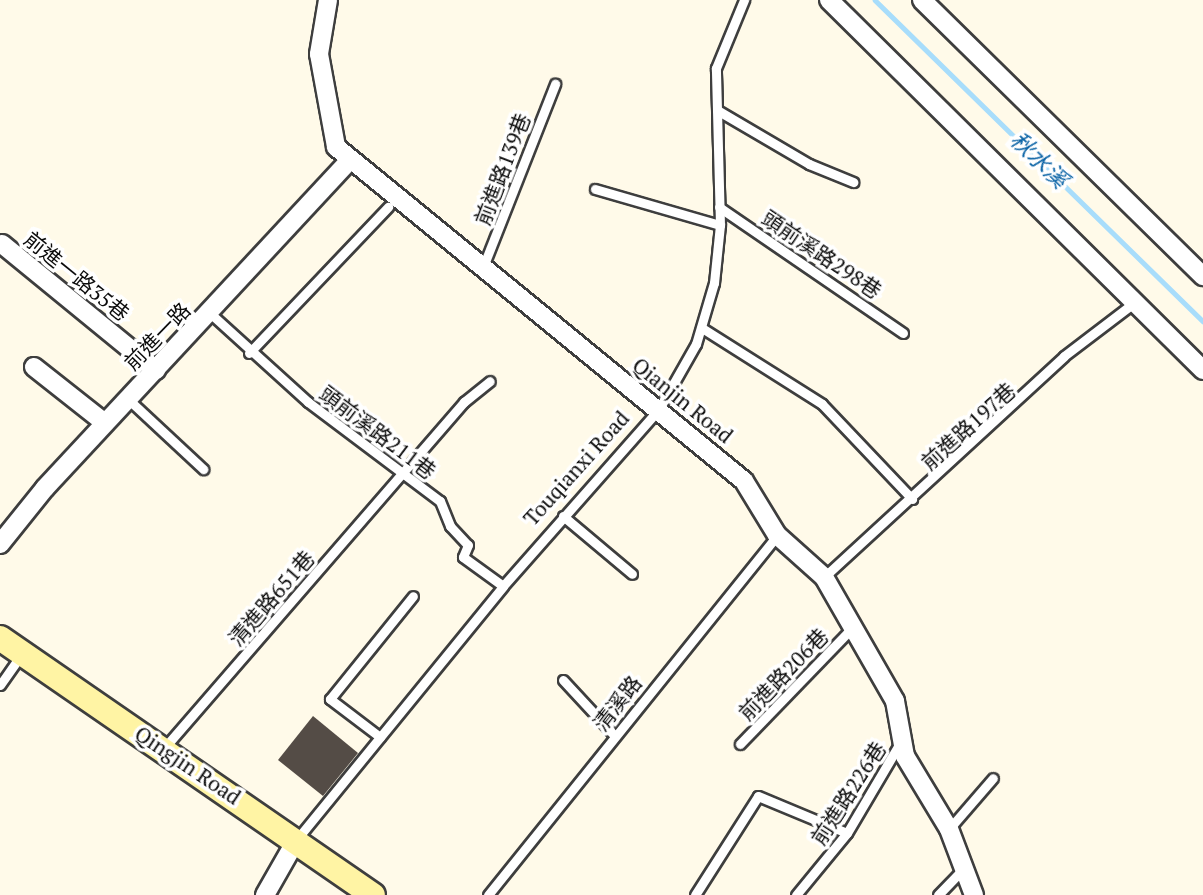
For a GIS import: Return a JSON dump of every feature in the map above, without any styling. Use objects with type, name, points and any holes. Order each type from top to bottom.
[{"type":"street","name":"Qianjin Road","points":[[328,0],[318,54],[322,88],[327,124],[348,162],[483,267],[744,481],[777,535],[824,577],[895,701],[901,742],[949,829],[974,895]]},
{"type":"street","points":[[829,0],[1203,370]]},
{"type":"street","points":[[922,0],[1203,276]]},
{"type":"street","name":"前進一路","points":[[0,544],[105,423],[211,314],[348,162]]},
{"type":"street","name":"前進一路35巷","points":[[2,244],[156,370]]},
{"type":"street","points":[[34,367],[105,423]]},
{"type":"street","name":"Qingjin Road","points":[[0,638],[165,747],[298,839],[373,895]]},
{"type":"street","name":"Touqianxi Road","points":[[265,895],[298,839]]},
{"type":"lane","name":"Touqianxi Road","points":[[298,839],[503,586],[659,409],[702,328],[720,225],[717,110],[720,48],[744,0]]},
{"type":"lane","name":"前進路139巷","points":[[483,267],[555,84]]},
{"type":"lane","points":[[717,110],[809,164],[853,182]]},
{"type":"lane","points":[[595,189],[720,225]]},
{"type":"lane","points":[[249,353],[388,206]]},
{"type":"lane","name":"頭前溪路298巷","points":[[719,207],[903,332]]},
{"type":"lane","name":"前進路197巷","points":[[824,577],[912,499],[1064,356],[1135,302]]},
{"type":"lane","name":"頭前溪路211巷","points":[[211,314],[249,353],[444,505],[450,526],[468,545],[464,556],[503,586]]},
{"type":"lane","points":[[702,328],[822,404],[912,499]]},
{"type":"lane","name":"清進路651巷","points":[[165,747],[403,471],[490,381]]},
{"type":"lane","points":[[128,399],[203,469]]},
{"type":"lane","points":[[563,516],[632,574]]},
{"type":"lane","name":"清溪路","points":[[488,895],[777,535]]},
{"type":"lane","points":[[380,737],[330,699],[413,596]]},
{"type":"lane","name":"前進路206巷","points":[[740,744],[852,628]]},
{"type":"lane","points":[[0,685],[21,654]]},
{"type":"lane","points":[[563,680],[614,735]]},
{"type":"lane","name":"前進路226巷","points":[[796,895],[847,833],[901,742]]},
{"type":"lane","points":[[949,829],[993,778]]},
{"type":"lane","points":[[695,895],[758,796],[847,833]]},
{"type":"lane","points":[[938,895],[963,869]]},
{"type":"building","points":[[313,716],[358,753],[323,796],[278,760]]},
{"type":"waterway","name":"秋水溪","points":[[875,0],[1203,321]]}]
